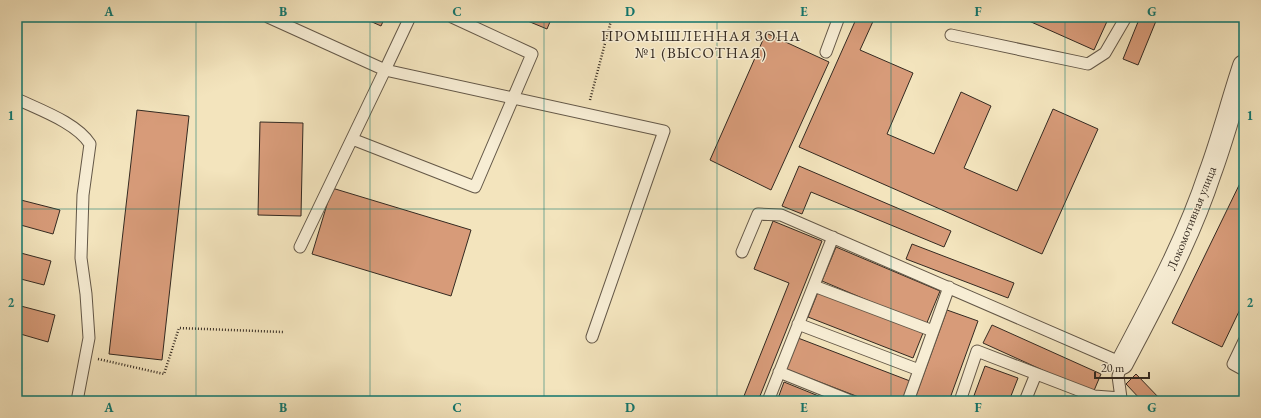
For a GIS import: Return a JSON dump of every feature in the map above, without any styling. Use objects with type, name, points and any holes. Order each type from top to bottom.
[{"type":"street","name":"Локомотивная улица","points":[[1122,364],[1169,273],[1237,111],[1244,66]]},
{"type":"lane","points":[[268,17],[385,70],[664,131],[592,337]]},
{"type":"lane","points":[[300,247],[410,17]]},
{"type":"lane","points":[[352,139],[475,186],[532,54],[452,17]]},
{"type":"lane","points":[[826,52],[839,17]]},
{"type":"lane","points":[[951,35],[1088,64],[1105,53],[1126,17]]},
{"type":"lane","points":[[17,99],[53,116],[84,135],[90,144],[83,195],[81,258],[90,338],[77,401]]},
{"type":"lane","points":[[742,252],[758,214],[782,215],[1122,364],[1118,376],[1122,400],[1092,398],[977,351],[960,401]]},
{"type":"lane","points":[[768,401],[833,237]]},
{"type":"lane","points":[[814,286],[933,331]]},
{"type":"lane","points":[[908,401],[949,288]]},
{"type":"lane","points":[[798,324],[919,370]]},
{"type":"lane","points":[[1244,341],[1233,364],[1244,370]]},
{"type":"lane","points":[[779,372],[852,401]]},
{"type":"lane","points":[[1025,401],[1036,374]]},
{"type":"path","points":[[586,114],[612,17]]},
{"type":"path","points":[[86,356],[164,374],[179,328],[283,332]]},
{"type":"building","points":[[361,17],[385,17],[381,26]]},
{"type":"building","points":[[518,17],[552,17],[547,29]]},
{"type":"building","points":[[857,17],[875,17],[860,50],[913,73],[887,134],[934,154],[961,92],[991,106],[964,168],[1017,191],[1053,109],[1098,129],[1042,254],[799,147]]},
{"type":"building","points":[[1020,17],[1109,17],[1094,50]]},
{"type":"building","points":[[1140,17],[1146,17],[1156,21],[1138,65],[1123,59]]},
{"type":"building","points":[[766,33],[829,62],[771,190],[710,160]]},
{"type":"building","points":[[137,110],[189,116],[162,360],[109,354]]},
{"type":"building","points":[[260,122],[303,123],[301,216],[258,215]]},
{"type":"building","points":[[799,166],[951,231],[944,247],[811,192],[802,214],[782,206]]},
{"type":"building","points":[[1244,175],[1244,301],[1222,347],[1172,323]]},
{"type":"building","points":[[332,188],[471,230],[451,296],[312,254]]},
{"type":"building","points":[[17,199],[60,210],[53,234],[17,224]]},
{"type":"building","points":[[773,221],[822,241],[758,401],[742,401],[789,283],[754,269]]},
{"type":"building","points":[[912,244],[1014,283],[1008,298],[906,259]]},
{"type":"building","points":[[836,247],[940,291],[926,325],[822,281]]},
{"type":"building","points":[[17,252],[51,261],[44,285],[17,278]]},
{"type":"building","points":[[818,292],[923,333],[913,358],[808,317]]},
{"type":"building","points":[[17,305],[55,315],[48,342],[17,333]]},
{"type":"building","points":[[947,310],[978,321],[949,401],[914,401]]},
{"type":"building","points":[[992,325],[1101,374],[1093,393],[983,343]]},
{"type":"building","points":[[798,338],[910,381],[902,401],[869,401],[786,369]]},
{"type":"building","points":[[985,366],[1018,378],[1009,401],[972,401]]},
{"type":"building","points":[[1136,374],[1162,401],[1142,401],[1126,384]]},
{"type":"building","points":[[784,382],[831,401],[777,401]]},
{"type":"district","name":"ПРОМЫШЛЕННАЯ ЗОНА №1 (ВЫСОТНАЯ)","points":[[701,44]]}]
